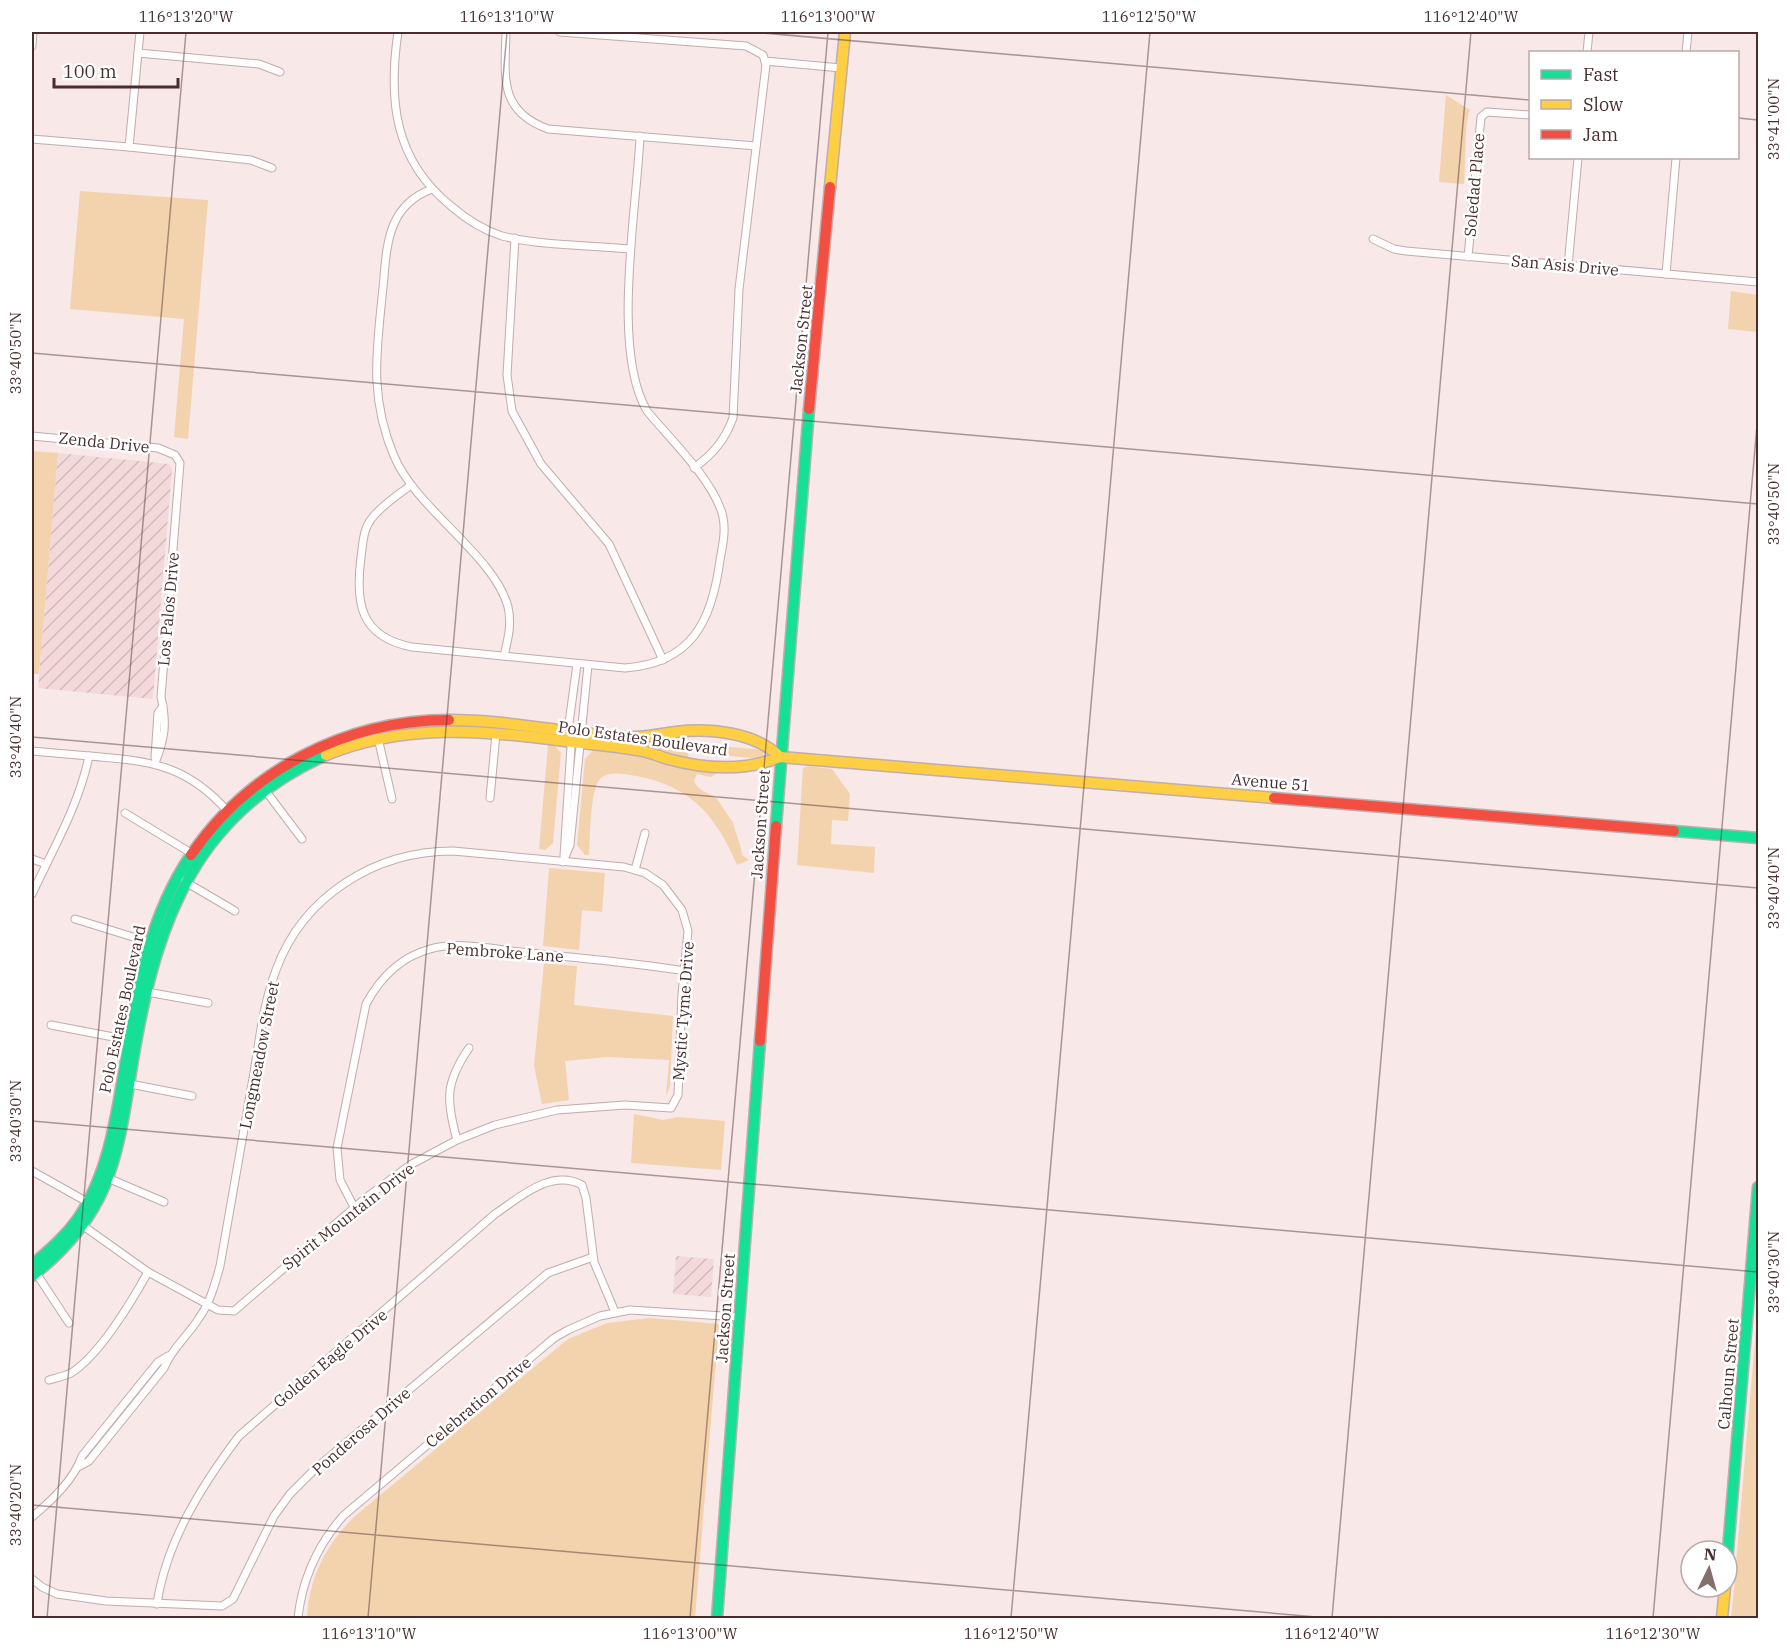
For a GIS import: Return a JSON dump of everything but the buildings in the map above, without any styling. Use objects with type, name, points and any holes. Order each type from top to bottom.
[{"type":"street","points":[[32,44],[33,32]]},
{"type":"street","points":[[129,147],[140,32]]},
{"type":"street","points":[[398,32],[393,95],[398,126],[411,160],[432,189],[463,216],[482,228],[515,238],[630,249]]},
{"type":"street","points":[[506,32],[505,82],[509,98],[531,123],[548,129],[756,146]]},
{"type":"street","points":[[560,32],[746,46],[758,50],[765,61],[739,290],[733,418],[729,431],[714,453],[694,468]]},
{"type":"street","name":"Jackson Street","points":[[717,1618],[800,507],[844,32]]},
{"type":"street","points":[[1587,51],[1589,32]]},
{"type":"street","points":[[1686,51],[1688,32]]},
{"type":"street","points":[[138,53],[259,64],[280,72]]},
{"type":"street","points":[[765,61],[841,68]]},
{"type":"street","name":"Soledad Place","points":[[1468,257],[1479,124],[1483,113],[1529,115]]},
{"type":"street","points":[[411,485],[378,511],[364,531],[358,578],[359,598],[367,622],[377,634],[399,645],[625,668],[645,666],[676,654],[690,643],[703,625],[718,573],[724,532],[722,512],[715,495],[647,411],[634,384],[629,347],[630,249],[640,136]]},
{"type":"street","points":[[32,139],[250,160],[272,168]]},
{"type":"street","points":[[1568,266],[1578,159]]},
{"type":"street","points":[[1666,274],[1676,159]]},
{"type":"street","points":[[432,189],[420,194],[403,208],[386,241],[376,378],[381,421],[394,456],[411,485],[485,568],[504,596],[510,631],[504,656]]},
{"type":"street","points":[[515,238],[507,375],[512,411],[542,464],[609,544],[663,660]]},
{"type":"street","name":"San Asis Drive","points":[[1373,239],[1394,249],[1406,251],[1758,282]]},
{"type":"street","name":"Zenda Drive","points":[[32,435],[158,448],[175,455]]},
{"type":"street","name":"Los Palos Drive","points":[[155,763],[165,727],[166,714],[161,697],[180,472],[180,463],[175,455]]},
{"type":"street","points":[[576,737],[569,723],[577,664]]},
{"type":"street","points":[[563,861],[576,737],[588,665]]},
{"type":"street","name":"Polo Estates Boulevard","points":[[35,1273],[59,1243],[81,1224],[110,1179],[159,937],[184,881],[230,813],[325,755],[378,738],[441,731],[576,737],[646,738],[678,731],[726,735],[764,743],[780,757],[761,766],[723,766],[676,761],[641,750],[576,737],[449,720],[381,726],[342,737],[303,754],[262,778],[191,853],[168,893],[149,942],[108,1155],[81,1224]]},
{"type":"street","points":[[490,798],[496,734]]},
{"type":"street","points":[[378,738],[392,799]]},
{"type":"street","points":[[32,751],[155,763],[194,779],[230,813]]},
{"type":"street","points":[[32,894],[65,825],[85,774],[88,756]]},
{"type":"street","name":"Avenue 51","points":[[780,757],[1758,838]]},
{"type":"street","points":[[265,790],[302,839]]},
{"type":"street","points":[[125,813],[191,853]]},
{"type":"street","points":[[635,870],[645,833]]},
{"type":"street","name":"Longmeadow Street","points":[[32,1517],[49,1503],[78,1467],[89,1447],[158,1362],[169,1355],[200,1318],[207,1304],[219,1266],[271,986],[284,952],[303,921],[330,893],[349,880],[367,870],[407,855],[453,851],[563,861]]},
{"type":"street","points":[[32,859],[46,864]]},
{"type":"street","name":"Mystic Tyme Drive","points":[[563,861],[635,870],[663,885],[682,909],[689,943],[682,994],[678,1095],[675,1104]]},
{"type":"street","points":[[184,881],[235,911]]},
{"type":"street","points":[[75,919],[149,942]]},
{"type":"street","name":"Pembroke Lane","points":[[354,1207],[340,1180],[337,1148],[360,1022],[374,989],[386,974],[414,955],[446,946],[642,964],[685,971]]},
{"type":"street","points":[[147,992],[208,1003]]},
{"type":"street","points":[[51,1025],[129,1040]]},
{"type":"street","points":[[457,1140],[448,1108],[448,1093],[451,1080],[469,1048]]},
{"type":"street","points":[[130,1084],[192,1096]]},
{"type":"street","name":"Spirit Mountain Drive","points":[[81,1224],[147,1272],[227,1312],[240,1308],[250,1295],[354,1207],[410,1165],[457,1140],[495,1125],[557,1110],[625,1105],[666,1109],[675,1104]]},
{"type":"street","points":[[32,1171],[89,1203]]},
{"type":"street","points":[[110,1179],[164,1202]]},
{"type":"street","name":"Golden Eagle Drive","points":[[157,1604],[164,1566],[197,1498],[239,1436],[495,1214],[536,1186],[560,1180],[575,1181],[582,1185],[586,1198],[593,1257]]},
{"type":"street","name":"Calhoun Street","points":[[1729,1539],[1758,1187]]},
{"type":"street","points":[[593,1257],[615,1312]]},
{"type":"street","name":"Ponderosa Drive","points":[[32,1579],[57,1594],[106,1601],[222,1606],[233,1599],[274,1516],[290,1494],[315,1469],[548,1273],[593,1257]]},
{"type":"street","points":[[49,1380],[71,1373],[92,1354],[132,1302],[147,1272]]},
{"type":"street","points":[[35,1273],[69,1323]]},
{"type":"street","name":"Celebration Drive","points":[[298,1618],[302,1593],[314,1558],[322,1542],[343,1516],[554,1338],[584,1322],[615,1312],[658,1310],[739,1317]]},
{"type":"street","points":[[1722,1618],[1724,1599]]},
{"type":"shaded area","points":[[1446,95],[1470,110],[1466,134],[1464,184],[1439,182]]},
{"type":"shaded area","points":[[80,191],[208,200],[188,439],[174,437],[184,319],[70,309]]},
{"type":"shaded area","points":[[1731,291],[1758,295],[1758,332],[1728,329]]},
{"type":"shaded area","points":[[32,451],[58,453],[39,674],[32,674]]},
{"type":"shaded area","points":[[58,453],[169,464],[172,469],[153,699],[38,688]]},
{"type":"shaded area","points":[[639,741],[689,743],[688,758],[647,746],[620,743]]},
{"type":"shaded area","points":[[548,745],[554,745],[561,753],[553,843],[545,850],[539,849]]},
{"type":"shaded area","points":[[721,746],[763,750],[764,757],[762,759],[720,755]]},
{"type":"shaded area","points":[[593,750],[638,754],[675,766],[719,772],[711,777],[697,774],[694,781],[701,790],[718,801],[733,822],[742,855],[749,860],[737,865],[709,816],[684,794],[651,779],[619,774],[604,776],[597,784],[591,815],[589,855],[585,855],[577,845],[585,759]]},
{"type":"shaded area","points":[[808,766],[832,769],[850,794],[848,821],[832,820],[831,844],[875,847],[874,873],[797,865],[803,768]]},
{"type":"shaded area","points":[[549,868],[605,873],[602,912],[582,910],[579,950],[543,946]]},
{"type":"shaded area","points":[[544,963],[577,966],[574,1005],[673,1016],[670,1086],[666,1096],[669,1060],[607,1057],[565,1061],[569,1100],[542,1104],[534,1066]]},
{"type":"shaded area","points":[[634,1114],[663,1120],[678,1117],[725,1121],[721,1170],[631,1163]]},
{"type":"shaded area","points":[[676,1256],[714,1259],[711,1297],[673,1294]]},
{"type":"shaded area","points":[[1758,1306],[1758,1618],[1731,1618],[1733,1599],[1739,1599],[1738,1539]]},
{"type":"shaded area","points":[[650,1318],[719,1324],[695,1618],[307,1618],[311,1589],[321,1562],[336,1538],[355,1516],[568,1339],[607,1323]]},
{"type":"traffic: fast","points":[[776,826],[809,409]]},
{"type":"traffic: fast","points":[[32,1276],[60,1251],[82,1226],[109,1174],[124,1116],[135,1048],[156,955],[172,913],[191,874],[215,839],[245,807],[282,779],[326,755]]},
{"type":"traffic: fast","points":[[1674,831],[1758,838]]},
{"type":"traffic: fast","points":[[32,1265],[77,1220],[95,1188],[116,1119],[132,1023],[152,936],[162,908],[191,855]]},
{"type":"traffic: fast","points":[[717,1618],[760,1041]]},
{"type":"traffic: fast","points":[[1729,1539],[1758,1187]]},
{"type":"traffic: slow","points":[[830,187],[845,32]]},
{"type":"traffic: slow","points":[[449,720],[492,722],[629,737],[689,731],[717,732],[758,742],[780,757]]},
{"type":"traffic: slow","points":[[326,755],[385,738],[444,732],[474,732],[619,747],[710,767],[753,765],[780,757]]},
{"type":"traffic: slow","points":[[780,757],[1274,798]]},
{"type":"traffic: slow","points":[[1722,1618],[1724,1599]]},
{"type":"traffic: jam","points":[[809,409],[830,187]]},
{"type":"traffic: jam","points":[[191,855],[241,798],[271,775],[303,756],[337,740],[373,729],[411,722],[449,720]]},
{"type":"traffic: jam","points":[[1274,798],[1674,831]]},
{"type":"traffic: jam","points":[[760,1041],[776,826]]}]
